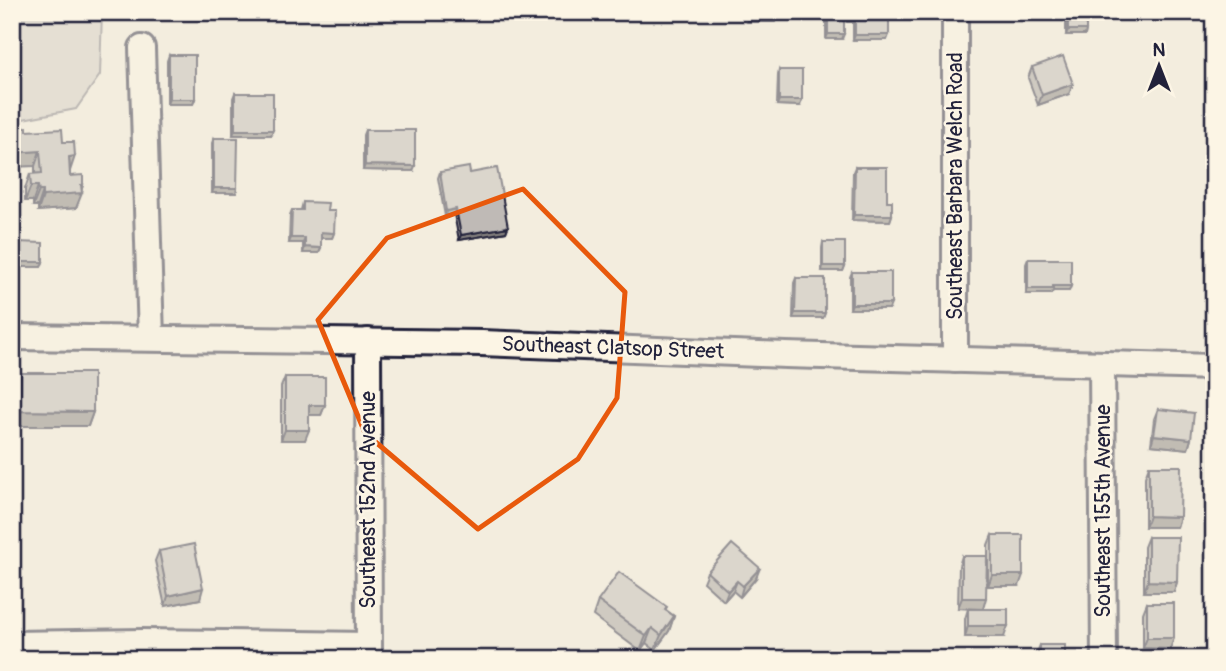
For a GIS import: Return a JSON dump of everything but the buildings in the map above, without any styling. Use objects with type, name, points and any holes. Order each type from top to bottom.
[{"type":"street","name":"Southeast Barbara Welch Road","points":[[955,12],[955,360]]},
{"type":"street","points":[[142,48],[151,338]]},
{"type":"street","name":"Southeast Clatsop Street","points":[[12,337],[510,344],[1214,367]]},
{"type":"street","name":"Southeast 152nd Avenue","points":[[368,341],[369,652]]},
{"type":"street","name":"Southeast 155th Avenue","points":[[1102,364],[1104,659]]},
{"type":"street","points":[[12,643],[142,642],[369,652]]},
{"type":"highlighted area","points":[[523,189],[625,292],[617,398],[578,459],[478,529],[365,433],[318,320],[387,238]]},
{"type":"shaded area","points":[[12,12],[102,12],[100,75],[76,109],[12,121]]}]
